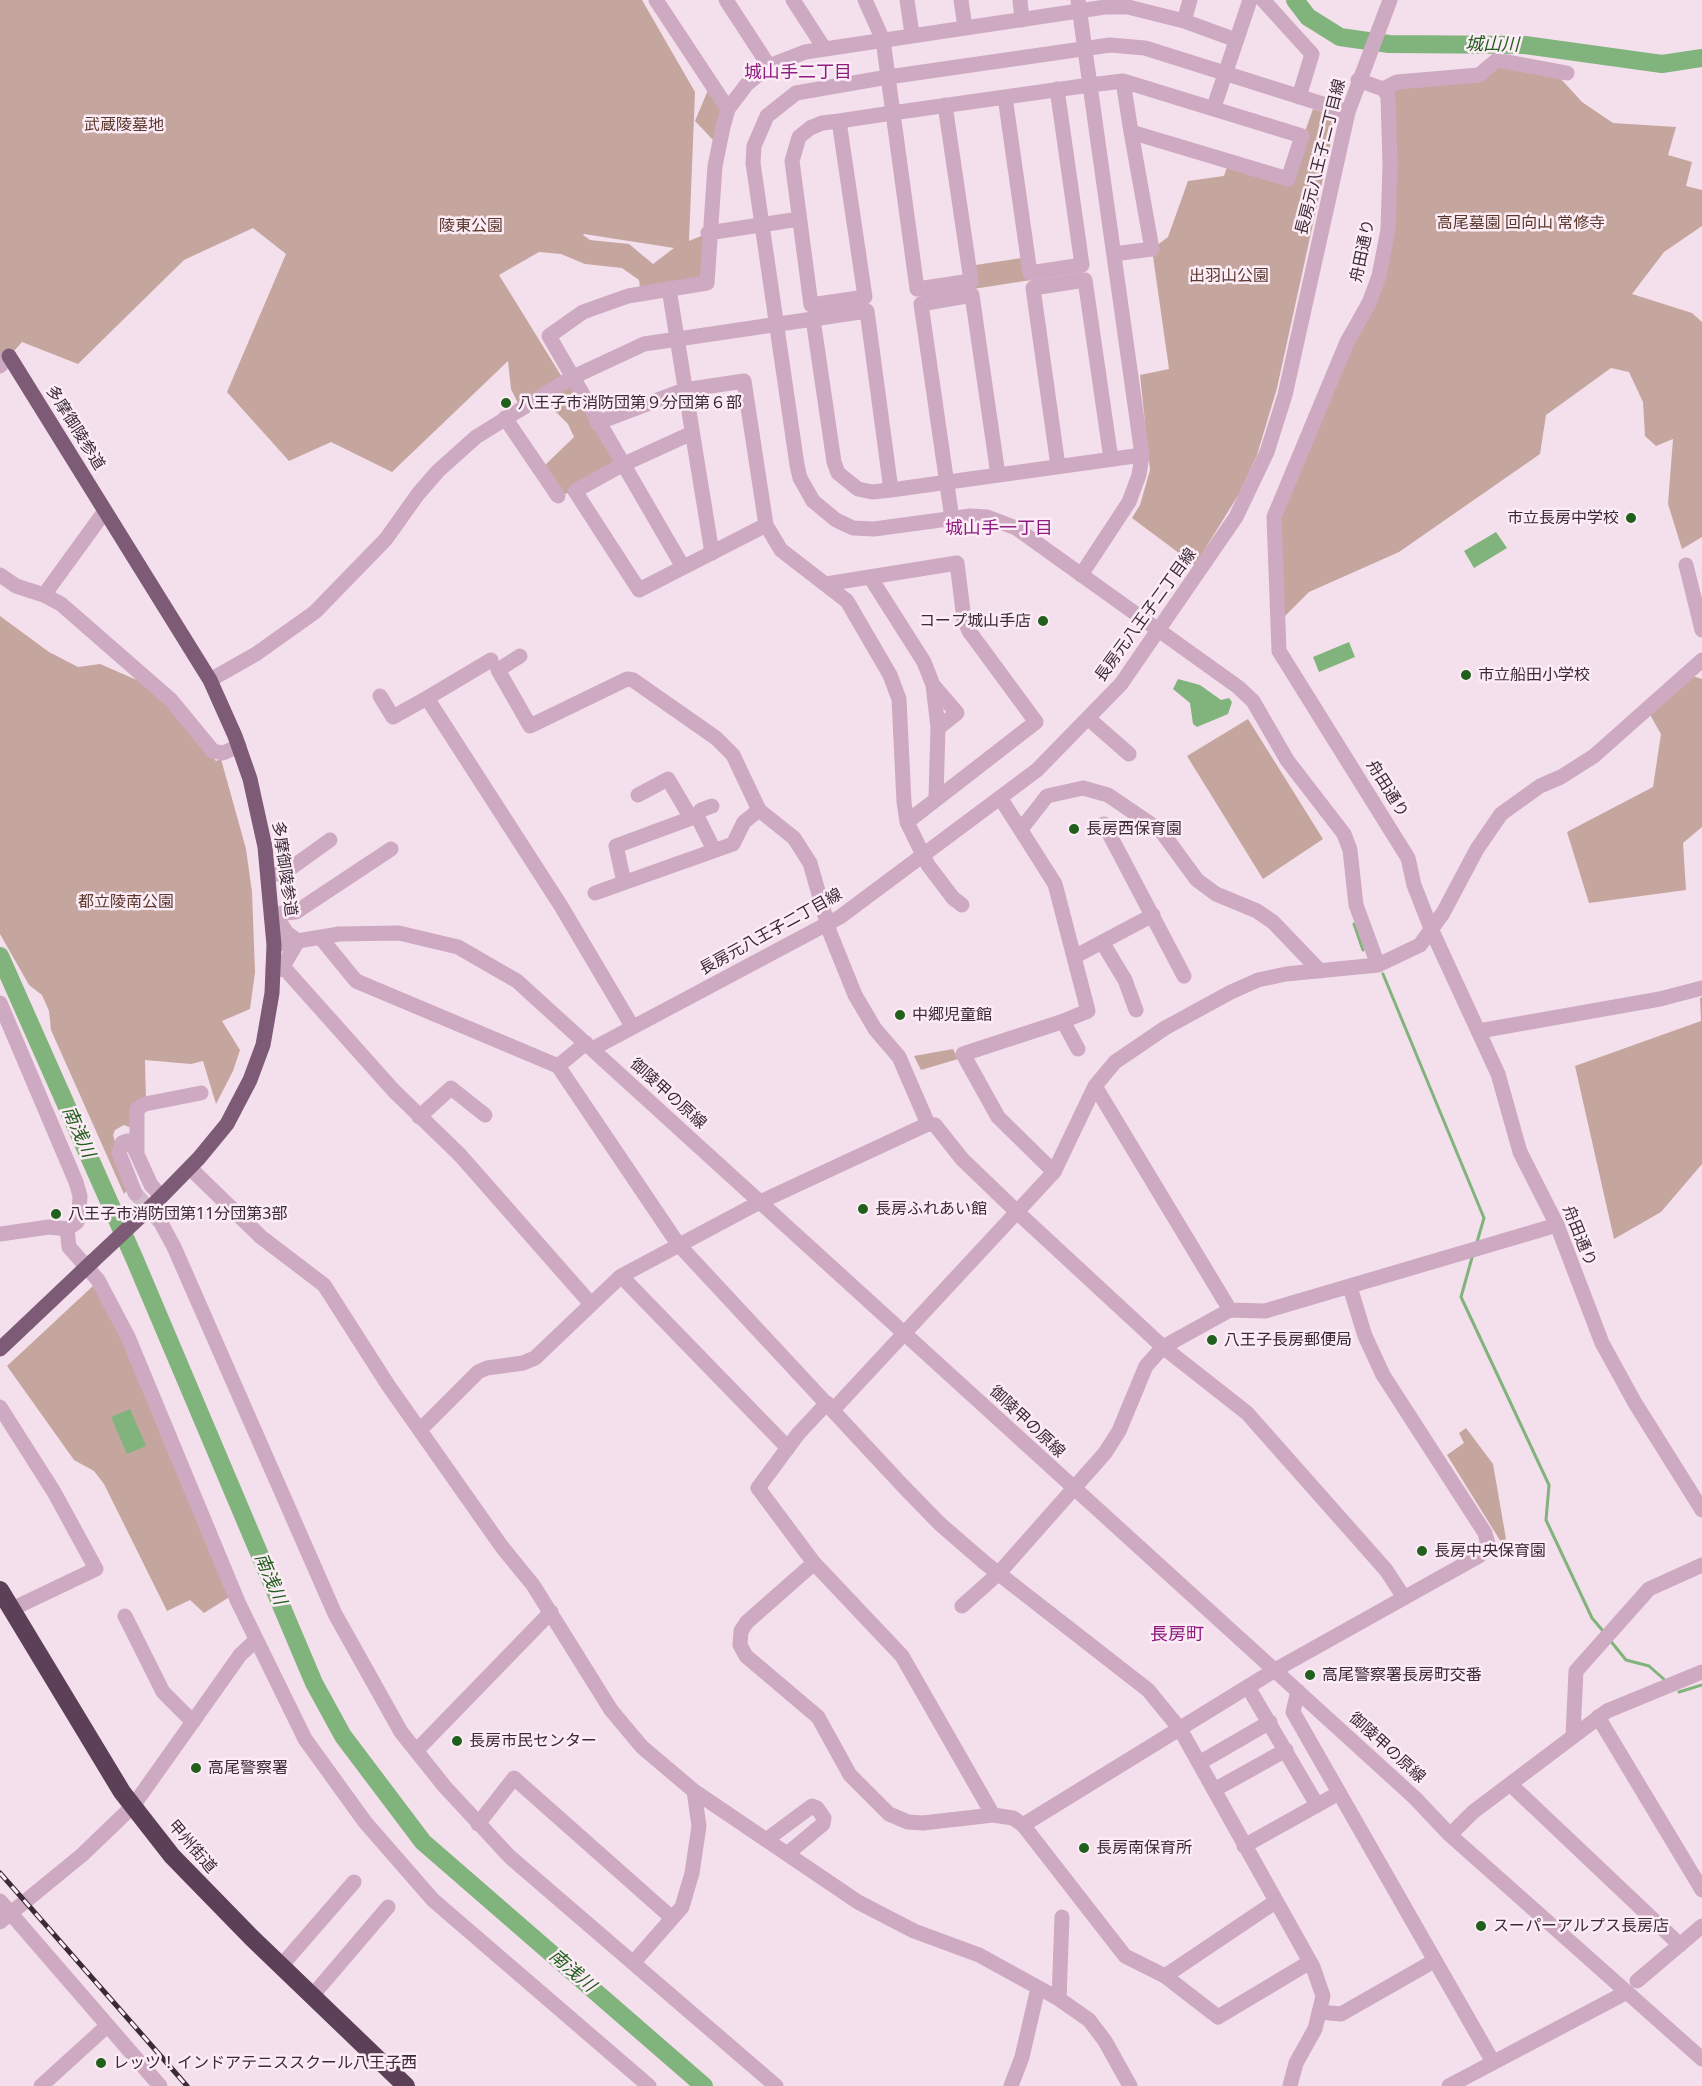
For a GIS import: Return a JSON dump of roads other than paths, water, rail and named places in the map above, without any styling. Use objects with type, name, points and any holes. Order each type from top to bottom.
[{"type":"highway","name":"甲州街道","points":[[0,1590],[133,1806],[185,1871],[406,2086]]},
{"type":"main road","name":"多摩御陵参道","points":[[0,1349],[159,1199],[190,1168],[227,1124],[248,1086],[263,1044],[272,993],[283,972],[274,945],[274,914],[258,810],[239,746],[210,680],[105,511],[4,361]]},
{"type":"street","points":[[656,0],[728,109]]},
{"type":"street","points":[[726,0],[769,66]]},
{"type":"street","points":[[793,0],[824,48]]},
{"type":"street","points":[[865,0],[883,40],[917,289],[971,281],[945,105]]},
{"type":"street","points":[[907,0],[912,34]]},
{"type":"street","points":[[961,0],[965,27]]},
{"type":"street","points":[[1020,0],[1022,20]]},
{"type":"street","points":[[1184,21],[1190,0]]},
{"type":"street","points":[[1214,108],[1250,0]]},
{"type":"street","points":[[1263,0],[1312,54],[1299,97]]},
{"type":"street","name":"長房元八王子二丁目線","points":[[558,1066],[589,1046],[774,955],[828,924],[924,856],[1037,770],[1121,684],[1236,517],[1267,452],[1285,395],[1348,112],[1365,59],[1390,0]]},
{"type":"street","points":[[1079,6],[1142,455],[1139,475],[1129,502],[1081,575]]},
{"type":"street","points":[[683,567],[597,423],[549,336],[583,312],[628,296],[707,283],[708,233],[715,166],[728,109],[747,84],[769,66],[787,57],[824,48],[1022,20],[1079,6],[1128,7],[1184,21],[1236,40]]},
{"type":"street","points":[[1348,112],[1135,45],[1110,45],[888,77],[796,93],[767,116],[754,146],[753,163],[760,225],[797,465],[800,478],[813,501],[836,520],[853,528],[874,529],[951,519],[987,517],[1000,521],[1016,528],[1226,677],[1253,701],[1287,760],[1339,826],[1350,850],[1356,905],[1378,966]]},
{"type":"street","points":[[1358,80],[1383,89],[1397,82],[1479,75],[1497,60],[1567,73]]},
{"type":"street","points":[[1114,254],[1152,249],[1123,81]]},
{"type":"street","points":[[839,121],[865,297],[811,305],[792,161],[799,137],[810,128],[839,121],[945,105],[1123,81],[1302,136],[1288,179],[1131,132]]},
{"type":"street","points":[[1005,97],[1030,273],[1082,265],[1057,89]]},
{"type":"street","name":"舟田通り","points":[[1383,89],[1388,96],[1389,212],[1379,276],[1369,303],[1347,342],[1274,517],[1279,651],[1408,858],[1413,883],[1432,931],[1479,1031],[1506,1096],[1520,1152],[1557,1225],[1602,1343],[1635,1404],[1702,1510]]},
{"type":"street","points":[[708,233],[799,219]]},
{"type":"street","points":[[1058,466],[1032,288],[1084,280],[1111,459]]},
{"type":"street","points":[[669,289],[712,553]]},
{"type":"street","points":[[951,519],[921,304],[972,295],[998,475]]},
{"type":"street","points":[[210,680],[256,654],[315,612],[387,539],[418,494],[438,471],[476,437],[571,378],[644,344],[867,311],[891,490]]},
{"type":"street","points":[[813,320],[834,462],[838,473],[848,483],[864,491],[891,490],[1142,455]]},
{"type":"street","points":[[597,423],[684,390],[744,381],[766,525],[781,550],[847,601],[891,675],[899,699],[903,802],[907,822],[924,856],[953,898],[962,905]]},
{"type":"street","points":[[505,418],[558,496]]},
{"type":"street","points":[[692,433],[622,465],[575,491],[639,590],[766,525]]},
{"type":"street","points":[[44,595],[105,511]]},
{"type":"street","points":[[826,584],[957,563],[964,620],[972,637],[1036,722],[936,797],[907,822]]},
{"type":"street","points":[[1686,565],[1702,630]]},
{"type":"street","points":[[0,576],[15,586],[44,595],[61,604],[171,700],[213,751],[223,753],[239,746]]},
{"type":"street","points":[[870,577],[924,662],[933,685],[938,728],[936,797]]},
{"type":"street","points":[[520,656],[498,670],[530,726],[627,679],[633,680],[716,738],[733,755],[759,810],[794,838],[810,863],[828,924],[855,995],[875,1029],[899,1057],[928,1124]]},
{"type":"street","points":[[380,696],[393,717],[491,660]]},
{"type":"street","points":[[993,1815],[902,1656],[814,1563],[758,1488],[798,1434],[905,1334],[1054,1172],[1095,1086],[1130,1049],[1231,992],[1258,980],[1320,970],[1378,966],[1420,945],[1432,931],[1477,849],[1501,814],[1540,786],[1561,777],[1594,756],[1702,660]]},
{"type":"street","points":[[427,698],[561,906],[632,1026]]},
{"type":"street","points":[[1089,719],[1128,747]]},
{"type":"street","points":[[638,795],[668,779],[714,850]]},
{"type":"street","points":[[1022,828],[1047,796],[1083,788],[1108,795],[1161,831],[1197,880],[1216,894],[1265,917],[1320,970]]},
{"type":"street","points":[[1001,799],[1022,828],[1055,884],[1088,1011],[1063,1022],[963,1054],[998,1117],[1054,1172]]},
{"type":"street","points":[[624,882],[616,846],[694,817],[701,810],[712,806]]},
{"type":"street","points":[[595,893],[733,844],[744,822],[759,810]]},
{"type":"street","points":[[1104,824],[1184,976]]},
{"type":"street","points":[[269,875],[284,873],[330,840]]},
{"type":"street","points":[[274,914],[296,912],[391,849]]},
{"type":"street","points":[[274,914],[288,933],[298,941],[283,972],[419,1118],[460,1155],[591,1304]]},
{"type":"street","points":[[1074,957],[1153,915]]},
{"type":"street","name":"御陵甲の原線","points":[[274,945],[320,937],[389,932],[422,937],[458,947],[517,981],[1415,1798],[1450,1835],[1632,1986],[1700,2052]]},
{"type":"street","points":[[320,937],[356,981],[558,1066],[678,1244],[940,1524],[1148,1690],[1180,1729],[1310,1962],[1323,1996],[1315,2029],[1296,2063],[1293,2085]]},
{"type":"street","points":[[1102,942],[1125,980],[1136,1011]]},
{"type":"street","points":[[1479,1031],[1660,999],[1702,988]]},
{"type":"street","points":[[0,1004],[80,1196],[77,1222],[67,1229],[49,1227],[0,1234]]},
{"type":"street","points":[[1063,1022],[1077,1049]]},
{"type":"street","points":[[1095,1086],[1230,1310]]},
{"type":"street","points":[[419,1118],[451,1088],[485,1115]]},
{"type":"street","points":[[137,1152],[137,1109],[145,1104],[201,1093]]},
{"type":"street","points":[[420,1430],[478,1372],[488,1368],[523,1364],[535,1358],[621,1276],[760,1202],[928,1124],[935,1125],[962,1159],[1163,1347],[1247,1413],[1386,1570],[1403,1596]]},
{"type":"street","points":[[135,1194],[119,1154],[119,1147],[122,1143],[131,1141],[159,1199]]},
{"type":"street","points":[[190,1168],[252,1229],[324,1285],[420,1430],[551,1612],[622,1724],[667,1770],[766,1840],[884,1917],[980,1955],[1059,1999],[1089,2020],[1105,2041],[1130,2086]]},
{"type":"street","points":[[161,1223],[345,1636],[401,1732],[478,1824],[510,1857],[776,2086]]},
{"type":"street","points":[[962,1606],[999,1573],[1110,1446],[1119,1431],[1146,1366],[1163,1347],[1230,1310],[1265,1311],[1557,1225]]},
{"type":"street","points":[[67,1229],[71,1251],[89,1264],[128,1336],[256,1640],[305,1739],[381,1843],[453,1918],[649,2086]]},
{"type":"street","points":[[621,1276],[788,1448]]},
{"type":"street","points":[[1023,1825],[1275,1670],[1403,1596],[1479,1556],[1488,1544],[1485,1533],[1383,1375],[1365,1336],[1350,1287]]},
{"type":"street","points":[[0,1407],[54,1492],[96,1569],[12,1610]]},
{"type":"street","points":[[814,1563],[741,1631],[741,1645],[746,1656],[815,1713],[850,1775],[889,1814],[908,1822],[923,1823],[993,1815],[1013,1818],[1023,1825],[1125,1956],[1165,1976],[1218,2017],[1310,1962]]},
{"type":"street","points":[[1573,1735],[1576,1671],[1649,1589],[1702,1565]]},
{"type":"street","points":[[416,1751],[551,1612]]},
{"type":"street","points":[[125,1616],[163,1692],[193,1722]]},
{"type":"street","points":[[6,1918],[82,1855],[133,1806],[240,1655],[256,1640]]},
{"type":"street","points":[[1450,1835],[1510,1784],[1607,1711],[1702,1672]]},
{"type":"street","points":[[1248,1687],[1317,1805]]},
{"type":"street","points":[[1298,1691],[1293,1712],[1493,2062]]},
{"type":"street","points":[[1598,1717],[1702,1890]]},
{"type":"street","points":[[1199,1763],[1270,1722]]},
{"type":"street","points":[[1214,1790],[1286,1750]]},
{"type":"street","points":[[478,1824],[514,1778],[672,1918]]},
{"type":"street","points":[[1510,1784],[1680,1945]]},
{"type":"street","points":[[633,1963],[682,1907],[692,1872],[699,1826],[694,1791]]},
{"type":"street","points":[[1244,1846],[1339,1793]]},
{"type":"street","points":[[766,1840],[812,1806],[817,1808],[824,1818],[823,1824],[787,1854]]},
{"type":"street","points":[[281,1966],[354,1882]]},
{"type":"street","points":[[0,1901],[6,1918],[160,2086]]},
{"type":"street","points":[[1165,1976],[1275,1902]]},
{"type":"street","points":[[312,1996],[388,1907]]},
{"type":"street","points":[[1059,1999],[1062,1917]]},
{"type":"street","points":[[1449,2086],[1632,1986],[1702,1926]]},
{"type":"street","points":[[1319,2012],[1341,2014],[1434,1961]]},
{"type":"street","points":[[1011,2086],[1022,2057],[1038,1988]]},
{"type":"street","points":[[41,2086],[107,2026]]},
{"type":"waterway","name":"城山川","points":[[1295,0],[1308,17],[1340,37],[1389,44],[1525,45],[1662,64],[1702,58]]},
{"type":"waterway","points":[[1354,924],[1363,950]]},
{"type":"waterway","name":"南浅川","points":[[0,956],[135,1260],[314,1683],[343,1736],[423,1842],[704,2086]]},
{"type":"waterway","points":[[1383,974],[1484,1218],[1477,1242]]},
{"type":"waterway","points":[[1473,1254],[1461,1297],[1549,1485],[1546,1520],[1592,1618],[1603,1631]]},
{"type":"waterway","points":[[1609,1639],[1626,1660],[1649,1666],[1666,1681]]},
{"type":"waterway","points":[[1679,1692],[1702,1685]]},
{"type":"tunnel","points":[[135,1193],[161,1223]]},
{"type":"railway","points":[[0,1873],[187,2086]]},
{"type":"place","name":"八王子市消防団第９分団第６部","points":[[506,403]]},
{"type":"place","name":"市立長房中学校","points":[[1631,518]]},
{"type":"place","name":"コープ城山手店","points":[[1043,621]]},
{"type":"place","name":"市立船田小学校","points":[[1466,675]]},
{"type":"place","name":"長房西保育園","points":[[1074,829]]},
{"type":"place","name":"中郷児童館","points":[[900,1015]]},
{"type":"place","name":"長房ふれあい館","points":[[863,1209]]},
{"type":"place","name":"八王子市消防団第11分団第3部","points":[[56,1214]]},
{"type":"place","name":"八王子長房郵便局","points":[[1212,1340]]},
{"type":"place","name":"長房中央保育園","points":[[1422,1551]]},
{"type":"place","name":"高尾警察署長房町交番","points":[[1310,1675]]},
{"type":"place","name":"長房市民センター","points":[[457,1741]]},
{"type":"place","name":"高尾警察署","points":[[196,1768]]},
{"type":"place","name":"長房南保育所","points":[[1084,1848]]},
{"type":"place","name":"スーパーアルプス長房店","points":[[1481,1926]]},
{"type":"place","name":"レッツ！インドアテニススクール八王子西","points":[[101,2063]]},
{"type":"district","name":"城山手二丁目","points":[[798,73]]},
{"type":"district","name":"城山手一丁目","points":[[999,529]]},
{"type":"district","name":"長房町","points":[[1177,1635]]},
{"type":"park label","name":"武蔵陵墓地","points":[[124,125]]},
{"type":"park label","name":"高尾墓園 回向山 常修寺","points":[[1521,223]]},
{"type":"park label","name":"陵東公園","points":[[471,226]]},
{"type":"park label","name":"出羽山公園","points":[[1229,276]]},
{"type":"park label","name":"都立陵南公園","points":[[126,902]]}]
